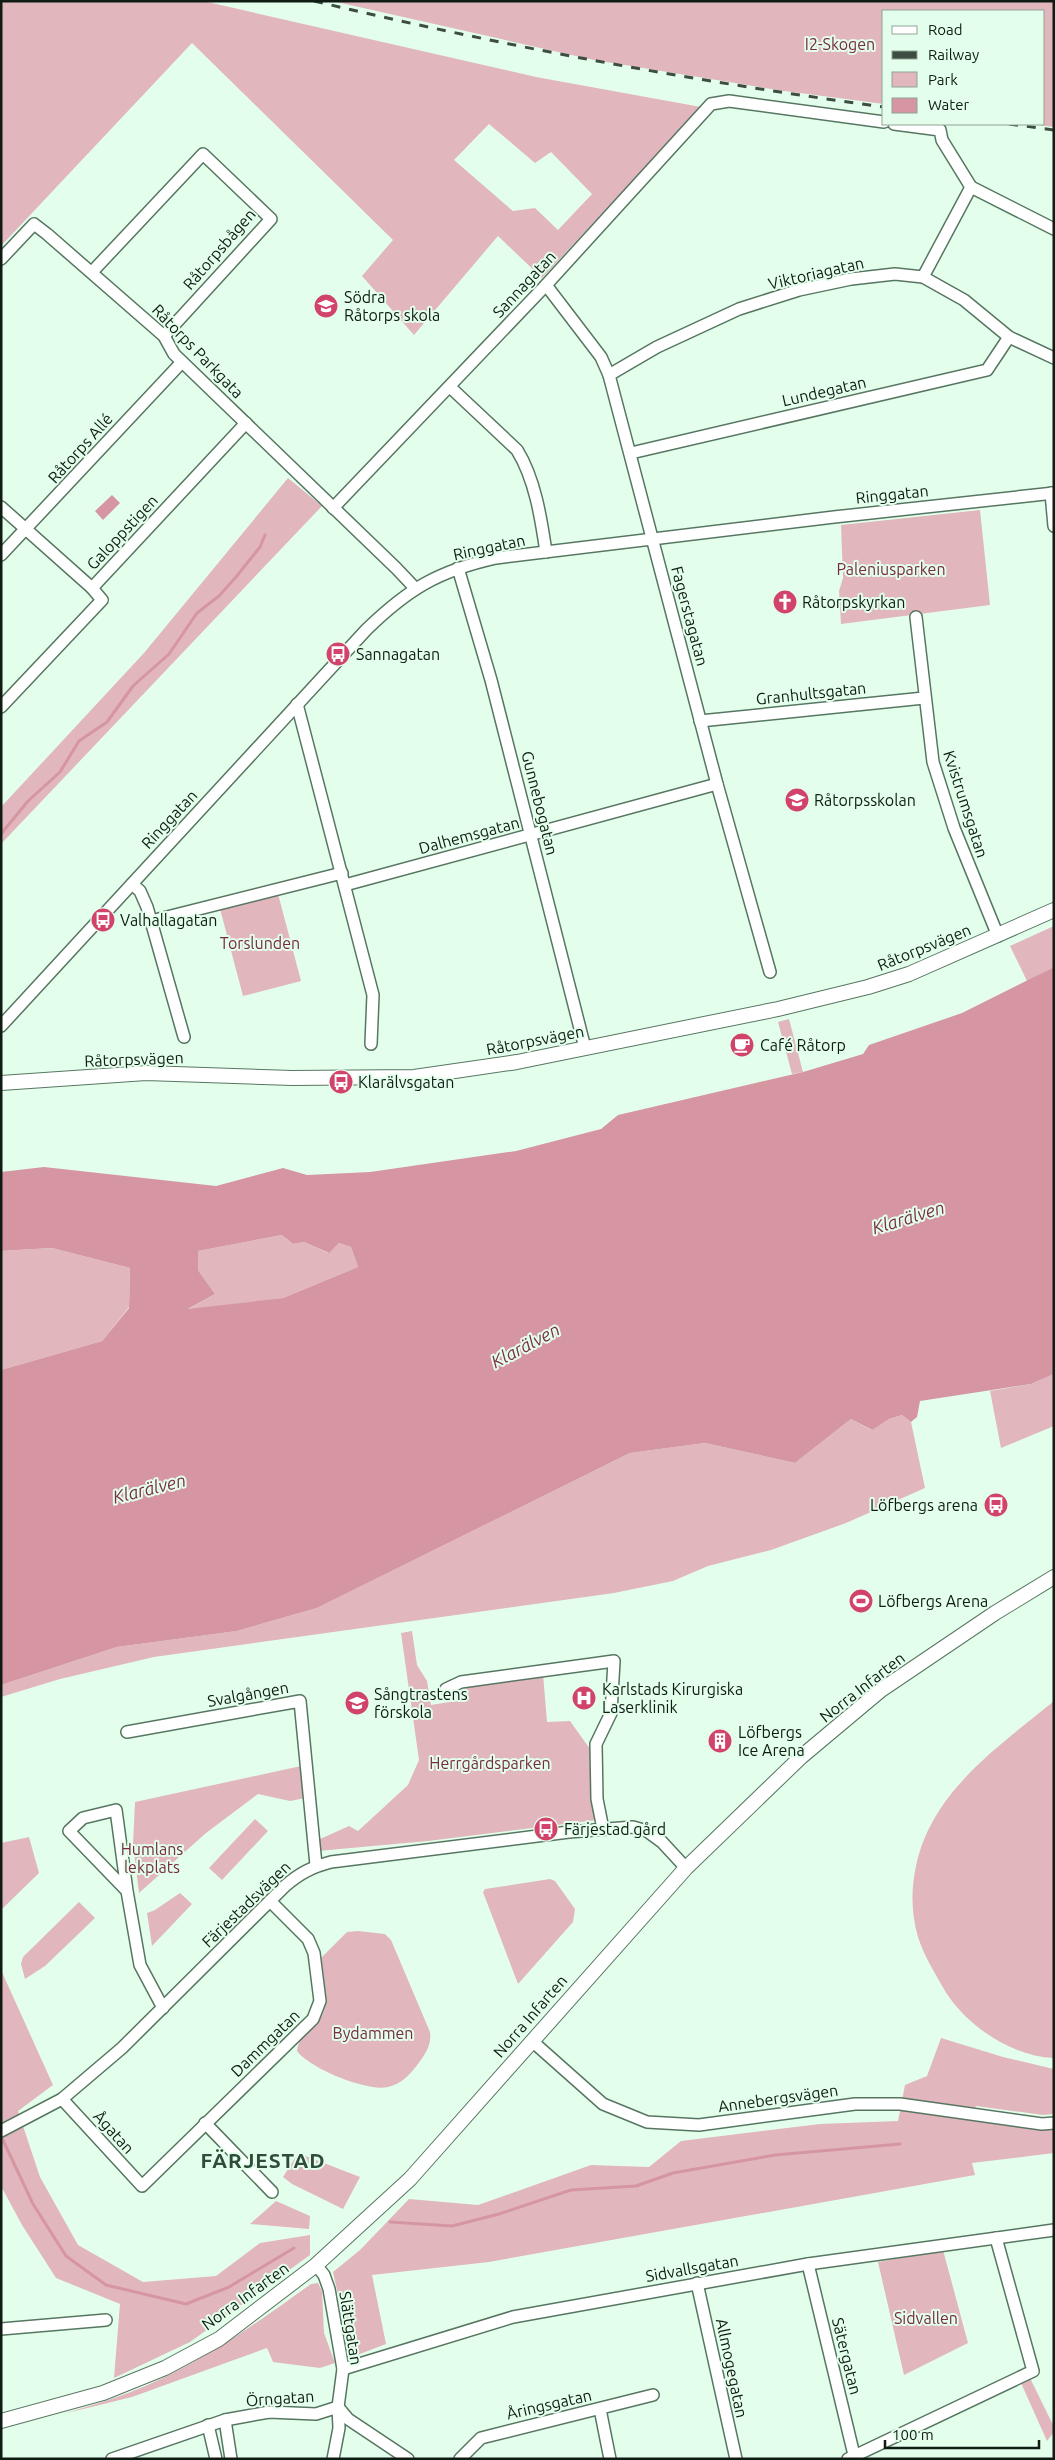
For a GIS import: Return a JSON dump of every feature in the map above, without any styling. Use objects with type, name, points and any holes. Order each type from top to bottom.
[{"type":"street","name":"Sannagatan","points":[[333,508],[546,285],[711,104],[729,101],[882,122]]},
{"type":"street","points":[[902,125],[940,130],[942,140],[971,187],[1054,229]]},
{"type":"street","name":"Råtorpsbågen","points":[[92,272],[203,154],[271,219],[164,336]]},
{"type":"street","points":[[923,278],[971,187]]},
{"type":"street","name":"Råtorps Parkgata","points":[[1,259],[34,224],[164,336],[174,354],[333,508]]},
{"type":"street","name":"Viktoriagatan","points":[[609,375],[656,347],[739,309],[851,279],[895,274],[923,278],[964,300],[1009,337],[1054,358]]},
{"type":"street","name":"Fagerstagatan","points":[[546,285],[601,357],[609,375],[700,721],[770,972]]},
{"type":"street","name":"Lundegatan","points":[[631,453],[987,370],[1009,337]]},
{"type":"street","name":"Råtorps Allé","points":[[1,555],[27,530],[103,445],[182,362]]},
{"type":"street","points":[[450,387],[517,450],[522,458],[534,496],[546,552]]},
{"type":"street","name":"Galoppstigen","points":[[1,707],[102,600],[92,588],[246,423]]},
{"type":"street","points":[[1053,493],[1054,526]]},
{"type":"street","name":"Ringgatan","points":[[1,1026],[366,630],[400,598],[415,588],[458,568],[496,558],[653,538],[1053,493]]},
{"type":"street","points":[[1,507],[92,588]]},
{"type":"street","points":[[333,508],[415,588]]},
{"type":"street","name":"Gunnebogatan","points":[[458,568],[491,680],[585,1048]]},
{"type":"street","name":"Kvistrumsgatan","points":[[916,618],[933,762],[954,828],[998,936]]},
{"type":"street","name":"Granhultsgatan","points":[[700,721],[924,698]]},
{"type":"street","points":[[298,704],[373,995],[372,1044]]},
{"type":"street","name":"Dalhemsgatan","points":[[343,879],[531,835],[717,784]]},
{"type":"street","points":[[151,921],[248,896],[343,879]]},
{"type":"street","points":[[132,884],[144,897],[184,1037]]},
{"type":"street","name":"Råtorpsvägen","points":[[1,1083],[146,1074],[302,1078],[414,1077],[517,1062],[712,1024],[854,991],[909,974],[1054,910]]},
{"type":"street","name":"Norra Infarten","points":[[1,2421],[104,2393],[165,2368],[220,2339],[316,2265],[410,2180],[686,1868],[801,1757],[881,1690],[995,1613],[1054,1577]]},
{"type":"street","points":[[446,1689],[461,1682],[614,1660],[611,1713],[596,1744],[597,1799],[603,1829]]},
{"type":"street","name":"Svalgången","points":[[127,1732],[300,1701],[316,1865]]},
{"type":"street","points":[[127,1891],[69,1832],[83,1818],[116,1810],[127,1891],[140,1965],[163,2008]]},
{"type":"street","name":"Färjestadsvägen","points":[[1,2131],[62,2099],[122,2048],[299,1874],[316,1865],[603,1829],[633,1827],[647,1831],[662,1842],[686,1868]]},
{"type":"street","name":"Dammgatan","points":[[142,2186],[313,2019],[320,2001],[314,1954],[308,1939],[270,1901]]},
{"type":"street","name":"Annebergsvägen","points":[[532,2041],[603,2104],[647,2122],[699,2125],[855,2104],[900,2104],[1042,2124],[1054,2123]]},
{"type":"street","name":"Ågatan","points":[[62,2099],[142,2186]]},
{"type":"street","points":[[205,2123],[272,2192]]},
{"type":"street","name":"Sidvallsgatan","points":[[343,2369],[513,2316],[808,2264],[1054,2230]]},
{"type":"street","points":[[851,2457],[1033,2371],[996,2238]]},
{"type":"street","name":"Sätergatan","points":[[808,2264],[851,2457]]},
{"type":"street","name":"Slättgatan","points":[[316,2265],[324,2275],[329,2289],[343,2369],[338,2406],[339,2428],[333,2459]]},
{"type":"street","name":"Allmogegatan","points":[[697,2283],[736,2459]]},
{"type":"street","points":[[1,2329],[106,2320]]},
{"type":"street","name":"Åringsgatan","points":[[460,2459],[480,2438],[653,2395]]},
{"type":"street","name":"Örngatan","points":[[112,2459],[225,2420],[269,2412],[316,2414],[338,2406],[348,2419],[408,2459]]},
{"type":"street","points":[[600,2409],[610,2459]]},
{"type":"street","points":[[225,2420],[232,2459]]},
{"type":"street","points":[[208,2425],[216,2459]]},
{"type":"green space","points":[[1,1],[203,1],[536,77],[701,107],[542,278],[498,236],[414,335],[362,276],[393,240],[192,43],[1,246]],"holes":[[[489,124],[535,163],[551,152],[592,194],[558,230],[535,208],[513,211],[454,160]]]},
{"type":"green space","name":"I2-Skogen","points":[[332,1],[1054,1],[1054,127],[1039,125],[1045,125],[1045,10],[882,10],[882,104],[777,90],[594,60]]},
{"type":"green space","points":[[288,478],[322,506],[1,844],[1,807],[144,653]]},
{"type":"green space","name":"Paleniusparken","points":[[980,510],[990,605],[841,624],[839,591],[843,578],[841,525]]},
{"type":"green space","name":"Torslunden","points":[[277,890],[301,981],[243,996],[219,905]]},
{"type":"green space","points":[[1054,926],[1054,967],[1027,981],[1010,946]]},
{"type":"green space","points":[[789,1019],[803,1072],[792,1074],[778,1022]]},
{"type":"green space","points":[[282,1235],[293,1244],[304,1242],[328,1253],[339,1243],[351,1247],[358,1267],[283,1298],[187,1310],[215,1294],[198,1270],[198,1251]]},
{"type":"green space","points":[[52,1248],[130,1268],[129,1307],[102,1341],[1,1370],[1,1251]]},
{"type":"green space","points":[[1054,1374],[1054,1426],[1001,1448],[990,1391],[1031,1384]]},
{"type":"green space","points":[[902,1415],[911,1422],[925,1488],[846,1523],[771,1550],[708,1566],[673,1581],[614,1593],[154,1657],[60,1679],[1,1697],[1,1685],[117,1647],[237,1631],[317,1608],[630,1453],[705,1443],[795,1463],[851,1419],[871,1430],[889,1419]]},
{"type":"green space","name":"Herrgårdsparken","points":[[412,1631],[417,1665],[427,1681],[431,1705],[462,1700],[467,1685],[543,1674],[547,1722],[570,1721],[590,1749],[597,1820],[428,1841],[318,1851],[318,1840],[349,1826],[358,1831],[408,1785],[419,1760],[401,1633]]},
{"type":"green space","points":[[1054,1701],[1054,2058],[1022,2052],[1006,2045],[978,2027],[954,2004],[920,1944],[912,1901],[916,1866],[924,1839],[936,1815],[970,1773]]},
{"type":"green space","name":"Humlans lekplats","points":[[301,1766],[305,1798],[290,1801],[258,1794],[206,1833],[139,1893],[133,1844],[135,1802]]},
{"type":"green space","points":[[255,1819],[268,1831],[222,1880],[209,1868]]},
{"type":"green space","points":[[29,1837],[39,1873],[1,1910],[1,1843]]},
{"type":"green space","points":[[550,1879],[555,1881],[575,1909],[573,1922],[518,1984],[483,1892],[485,1889]]},
{"type":"green space","points":[[180,1893],[192,1904],[152,1946],[147,1913],[155,1910]]},
{"type":"green space","points":[[79,1902],[95,1918],[45,1966],[25,1979],[21,1964],[23,1957]]},
{"type":"green space","name":"Bydammen","points":[[358,1931],[385,1934],[391,1940],[430,2032],[429,2045],[418,2064],[409,2075],[393,2086],[379,2088],[367,2086],[339,2077],[303,2058],[297,2051],[301,2040],[317,2023],[325,2007],[324,1986],[319,1960],[347,1932]]},
{"type":"green space","points":[[1,1970],[53,2085],[18,2111],[40,2177],[78,2245],[143,2282],[216,2276],[260,2243],[310,2235],[310,2255],[190,2342],[114,2378],[120,2304],[56,2278],[22,2225],[1,2186]]},
{"type":"green space","points":[[941,2038],[1003,2057],[1054,2069],[1054,2114],[1043,2115],[976,2106],[969,2120],[1036,2128],[1054,2128],[1054,2153],[972,2163],[975,2175],[489,2262],[372,2275],[386,2344],[352,2357],[333,2272],[360,2250],[409,2199],[478,2205],[591,2165],[649,2167],[681,2141],[820,2124],[898,2121],[905,2085],[927,2076]]},
{"type":"green space","points":[[298,2153],[360,2177],[343,2209],[292,2184],[283,2177]]},
{"type":"green space","points":[[276,2201],[310,2216],[309,2229],[250,2224]]},
{"type":"green space","name":"Sidvallen","points":[[943,2250],[968,2343],[904,2375],[878,2262]]},
{"type":"green space","points":[[318,2283],[322,2291],[324,2333],[335,2363],[320,2368],[273,2362],[267,2348],[132,2397],[63,2414],[128,2393],[176,2371],[245,2330],[311,2284]]},
{"type":"green space","points":[[1030,2378],[1054,2427],[1054,2432],[1047,2441],[1021,2383]]},
{"type":"water","points":[[112,495],[120,503],[103,520],[95,511]]},
{"type":"water","name":"Klarälven","points":[[1054,967],[1054,1374],[1031,1384],[920,1401],[917,1417],[911,1422],[902,1415],[889,1419],[872,1430],[851,1419],[795,1463],[705,1443],[630,1453],[317,1608],[237,1631],[117,1647],[1,1685],[1,1370],[102,1341],[129,1308],[130,1268],[52,1248],[1,1251],[1,1172],[44,1167],[216,1186],[283,1168],[307,1175],[370,1172],[516,1151],[601,1129],[618,1115],[803,1072],[863,1054],[869,1045],[962,1013]],"holes":[[[282,1235],[293,1244],[304,1242],[329,1253],[339,1243],[351,1247],[358,1267],[283,1298],[188,1309],[215,1294],[198,1270],[198,1251]]]},
{"type":"waterway","points":[[1,834],[28,801],[60,772],[79,741],[107,722],[133,686],[169,654],[197,613],[219,596],[236,577],[260,547],[265,535]]},
{"type":"waterway","points":[[1,2136],[33,2204],[66,2256],[106,2285],[186,2304],[229,2287],[294,2248]]},
{"type":"waterway","points":[[390,2222],[452,2226],[499,2214],[571,2190],[636,2186],[673,2173],[775,2155],[900,2144]]},
{"type":"railway","points":[[314,1],[456,33],[598,61],[741,86],[882,107]]},
{"type":"railway","points":[[1016,125],[1054,130]]},
{"type":"place","name":"Södra Råtorps skola","points":[[326,306]]},
{"type":"place","name":"Råtorpskyrkan","points":[[785,602]]},
{"type":"place","name":"Sannagatan","points":[[338,654]]},
{"type":"place","name":"Råtorpsskolan","points":[[797,800]]},
{"type":"place","name":"Valhallagatan","points":[[103,920]]},
{"type":"place","name":"Café Råtorp","points":[[742,1045]]},
{"type":"place","name":"Klarälvsgatan","points":[[341,1082]]},
{"type":"place","name":"Löfbergs arena","points":[[996,1505]]},
{"type":"place","name":"Löfbergs Arena","points":[[861,1601]]},
{"type":"place","name":"Karlstads Kirurgiska Laserklinik","points":[[584,1698]]},
{"type":"place","name":"Sångtrastens förskola","points":[[357,1703]]},
{"type":"place","name":"Löfbergs Ice Arena","points":[[720,1741]]},
{"type":"place","name":"Färjestad gård","points":[[546,1829]]},
{"type":"district","name":"FÄRJESTAD","points":[[263,2160]]}]
